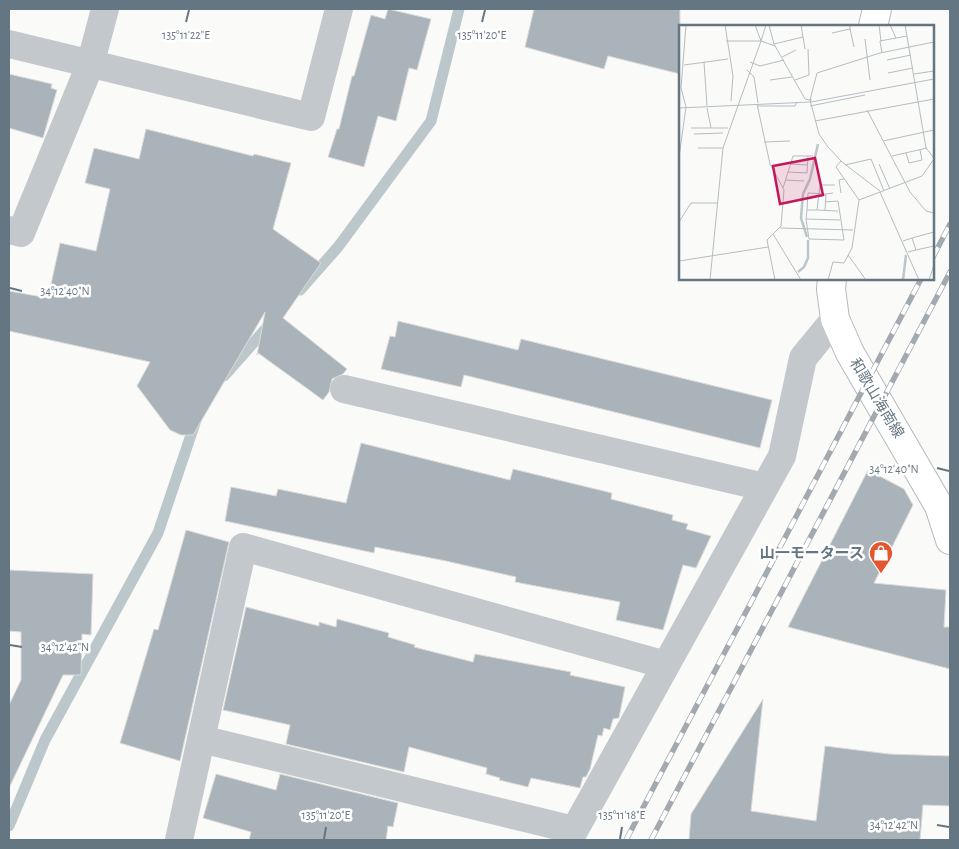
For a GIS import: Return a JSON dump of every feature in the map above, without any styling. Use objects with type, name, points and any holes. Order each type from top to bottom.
[{"type":"main road","points":[[873,25],[877,9]]},
{"type":"main road","name":"和歌山海南線","points":[[832,280],[831,289],[836,319],[854,360],[939,506],[950,540]]},
{"type":"street","points":[[9,230],[21,233],[90,65],[105,9]]},
{"type":"street","points":[[9,44],[90,65],[311,116],[339,9]]},
{"type":"street","points":[[201,739],[571,835],[782,456],[803,358],[836,319]]},
{"type":"street","points":[[344,389],[764,487]]},
{"type":"street","points":[[179,840],[244,547],[666,664]]},
{"type":"building","points":[[388,9],[431,19],[417,70],[409,68],[396,121],[378,116],[364,167],[328,157],[337,129],[339,129],[352,76],[354,76],[371,15],[385,19]]},
{"type":"building","points":[[534,9],[680,9],[679,74],[608,56],[604,69],[525,47]]},
{"type":"building","points":[[9,74],[52,84],[51,88],[57,90],[43,138],[9,128]]},
{"type":"building","points":[[146,129],[253,156],[254,154],[291,163],[273,229],[321,263],[283,318],[347,369],[343,374],[332,379],[329,392],[323,400],[258,353],[257,355],[265,312],[193,435],[181,435],[170,430],[137,386],[150,362],[9,331],[9,291],[48,298],[60,243],[96,251],[110,189],[85,183],[94,148],[139,159]]},
{"type":"building","points":[[398,321],[518,350],[521,339],[772,400],[760,448],[464,375],[461,387],[381,369],[390,336],[395,337]]},
{"type":"building","points":[[361,443],[510,480],[513,469],[612,493],[611,499],[673,515],[672,520],[688,524],[686,529],[711,536],[696,568],[683,565],[663,630],[616,620],[620,602],[515,582],[516,577],[446,561],[375,547],[374,553],[225,521],[231,487],[276,496],[278,489],[346,503]]},
{"type":"building","name":"山一モータース","points":[[868,470],[904,489],[913,505],[874,583],[946,590],[944,627],[950,627],[950,669],[788,627]]},
{"type":"building","points":[[186,530],[229,542],[180,761],[120,743],[154,629],[158,630]]},
{"type":"building","points":[[9,570],[93,574],[91,635],[82,634],[81,675],[63,675],[9,788],[9,705],[21,680],[21,632],[9,631]]},
{"type":"building","points":[[246,607],[319,626],[319,622],[336,627],[337,619],[389,633],[388,637],[415,645],[414,647],[473,662],[475,654],[571,672],[570,675],[625,687],[619,718],[613,719],[610,730],[604,728],[602,736],[598,735],[590,769],[586,777],[583,777],[580,788],[531,778],[528,787],[499,780],[500,778],[486,774],[487,768],[409,747],[404,772],[286,744],[290,725],[223,710]]},
{"type":"building","points":[[763,699],[751,811],[816,821],[825,746],[889,754],[950,756],[950,806],[923,805],[920,840],[689,840],[691,814]]},
{"type":"building","points":[[216,774],[276,790],[280,774],[398,803],[393,827],[388,826],[386,840],[249,840],[251,832],[203,818]]},
{"type":"waterway","points":[[300,290],[338,247],[431,121],[459,9]]},
{"type":"waterway","points":[[224,376],[270,324]]},
{"type":"waterway","points":[[9,826],[45,740],[158,533],[196,420]]},
{"type":"railway","points":[[934,255],[950,224]]},
{"type":"railway","points":[[651,840],[950,272]]},
{"type":"railway","points":[[626,840],[920,280]]},
{"type":"place","name":"山一モータース","points":[[881,574]]}]
